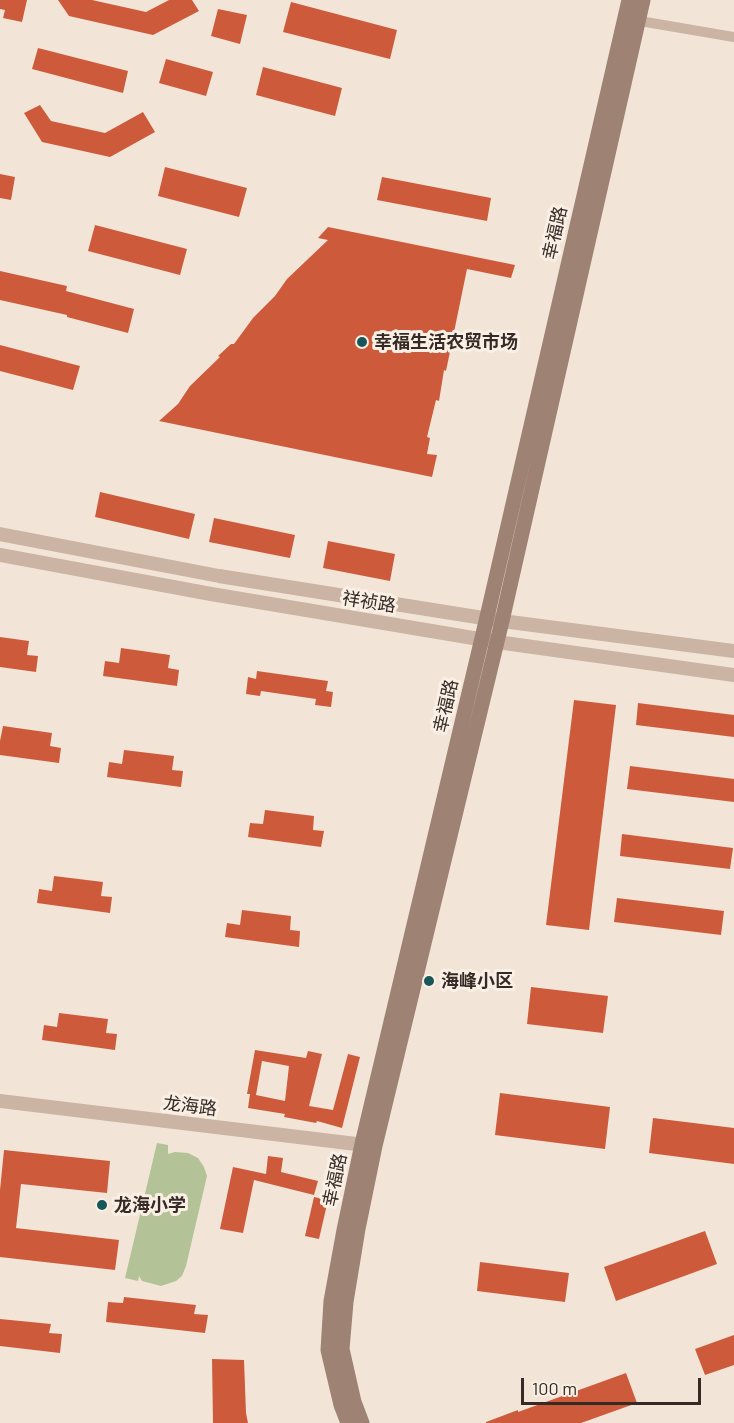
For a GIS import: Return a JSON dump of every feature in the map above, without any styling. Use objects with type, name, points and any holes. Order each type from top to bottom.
[{"type":"main road","name":"幸福路","points":[[362,1423],[354,1402],[342,1349],[346,1302],[368,1145],[502,621],[631,19],[629,0]]},
{"type":"main road","name":"幸福路","points":[[348,1423],[341,1405],[328,1350],[332,1301],[481,639],[631,19],[643,0]]},
{"type":"street","points":[[631,19],[734,37]]},
{"type":"street","name":"祥祯路","points":[[0,534],[219,576],[502,621],[734,651]]},
{"type":"street","name":"祥祯路","points":[[0,555],[211,594],[497,642],[734,675]]},
{"type":"street","name":"龙海路","points":[[0,1101],[368,1145]]},
{"type":"green space","points":[[157,1143],[168,1145],[168,1154],[188,1153],[198,1158],[207,1176],[182,1276],[176,1281],[161,1286],[142,1281],[139,1276],[138,1281],[125,1278]]},
{"type":"building","points":[[0,0],[27,0],[22,22],[3,18],[5,10],[0,9]]},
{"type":"building","points":[[58,0],[92,0],[146,12],[169,0],[192,0],[199,11],[153,35],[69,16]]},
{"type":"building","points":[[291,2],[397,30],[390,59],[283,32]]},
{"type":"building","points":[[218,9],[247,15],[240,44],[211,36]]},
{"type":"building","points":[[38,48],[128,71],[123,93],[32,69]]},
{"type":"building","points":[[166,59],[213,72],[206,96],[159,83]]},
{"type":"building","points":[[263,67],[342,88],[335,116],[256,95]]},
{"type":"building","points":[[40,105],[51,121],[105,133],[143,112],[155,132],[110,157],[42,142],[24,113]]},
{"type":"building","points":[[165,167],[247,188],[239,217],[158,196]]},
{"type":"building","points":[[0,174],[15,177],[11,200],[0,198]]},
{"type":"building","points":[[382,177],[491,198],[487,221],[377,200]]},
{"type":"building","points":[[95,225],[187,249],[180,275],[88,251]]},
{"type":"building","name":"幸福生活农贸市场","points":[[328,227],[515,265],[511,278],[467,269],[439,401],[436,400],[427,437],[430,438],[427,454],[437,455],[432,477],[159,421],[178,404],[190,386],[220,357],[218,356],[234,344],[287,279],[328,240],[318,238]]},
{"type":"building","points":[[0,271],[67,286],[66,291],[134,309],[128,333],[67,317],[67,315],[0,300]]},
{"type":"building","points":[[0,345],[80,366],[73,390],[0,371]]},
{"type":"building","points":[[100,492],[195,514],[189,539],[95,517]]},
{"type":"building","points":[[214,518],[295,535],[290,558],[209,542]]},
{"type":"building","points":[[328,541],[395,554],[390,581],[323,568]]},
{"type":"building","points":[[0,637],[29,641],[27,655],[38,656],[36,672],[0,667]]},
{"type":"building","points":[[121,648],[170,655],[168,668],[179,670],[177,686],[103,676],[105,661],[119,663]]},
{"type":"building","points":[[257,671],[328,681],[326,691],[333,692],[331,707],[315,705],[316,699],[261,691],[260,696],[246,694],[248,677],[256,679]]},
{"type":"building","points":[[574,700],[616,705],[589,930],[546,925]]},
{"type":"building","points":[[638,703],[734,715],[734,737],[636,725]]},
{"type":"building","points":[[3,726],[52,733],[50,746],[61,748],[59,763],[0,755]]},
{"type":"building","points":[[124,750],[174,756],[172,770],[183,771],[181,787],[107,777],[109,762],[122,764]]},
{"type":"building","points":[[630,766],[734,779],[734,802],[627,789]]},
{"type":"building","points":[[265,810],[314,816],[313,830],[324,831],[321,847],[248,837],[250,823],[263,824]]},
{"type":"building","points":[[622,834],[733,848],[730,869],[620,856]]},
{"type":"building","points":[[54,876],[103,882],[101,896],[112,897],[110,913],[37,903],[39,889],[52,891]]},
{"type":"building","points":[[617,898],[724,911],[721,935],[614,922]]},
{"type":"building","points":[[242,910],[291,916],[290,930],[300,931],[299,947],[225,937],[227,923],[240,925]]},
{"type":"building","points":[[531,987],[608,996],[603,1033],[527,1024]]},
{"type":"building","points":[[59,1013],[108,1019],[106,1033],[117,1034],[115,1050],[42,1040],[44,1025],[57,1027]]},
{"type":"building","points":[[255,1050],[306,1058],[308,1051],[322,1054],[309,1106],[333,1110],[348,1054],[360,1057],[342,1128],[317,1121],[316,1123],[284,1117],[285,1114],[248,1108],[250,1094],[247,1094]],"holes":[[[262,1061],[289,1066],[285,1101],[256,1095]]]},
{"type":"building","points":[[500,1093],[610,1107],[605,1149],[495,1135]]},
{"type":"building","points":[[653,1118],[734,1128],[734,1164],[649,1153]]},
{"type":"building","points":[[4,1150],[110,1161],[107,1193],[21,1184],[16,1228],[119,1240],[115,1270],[0,1257],[0,1190]]},
{"type":"building","points":[[268,1156],[283,1158],[281,1172],[318,1181],[314,1195],[254,1180],[243,1233],[220,1229],[233,1167],[266,1174]]},
{"type":"building","points":[[314,1197],[328,1200],[319,1239],[305,1236]]},
{"type":"building","points":[[705,1231],[717,1264],[616,1301],[604,1267]]},
{"type":"building","points":[[480,1262],[569,1273],[565,1302],[477,1291]]},
{"type":"building","points":[[124,1297],[196,1305],[194,1314],[208,1315],[205,1333],[106,1322],[108,1302],[123,1303]]},
{"type":"building","points":[[0,1319],[51,1324],[49,1333],[62,1334],[60,1353],[0,1346]]},
{"type":"building","points":[[734,1335],[734,1365],[705,1375],[695,1349]]},
{"type":"building","points":[[212,1359],[244,1360],[248,1423],[213,1423]]},
{"type":"building","points":[[626,1373],[637,1403],[581,1423],[486,1423],[518,1410],[518,1412]]},
{"type":"place","name":"幸福生活农贸市场","points":[[362,342]]},
{"type":"place","name":"海峰小区","points":[[429,981]]},
{"type":"place","name":"龙海小学","points":[[102,1205]]}]
